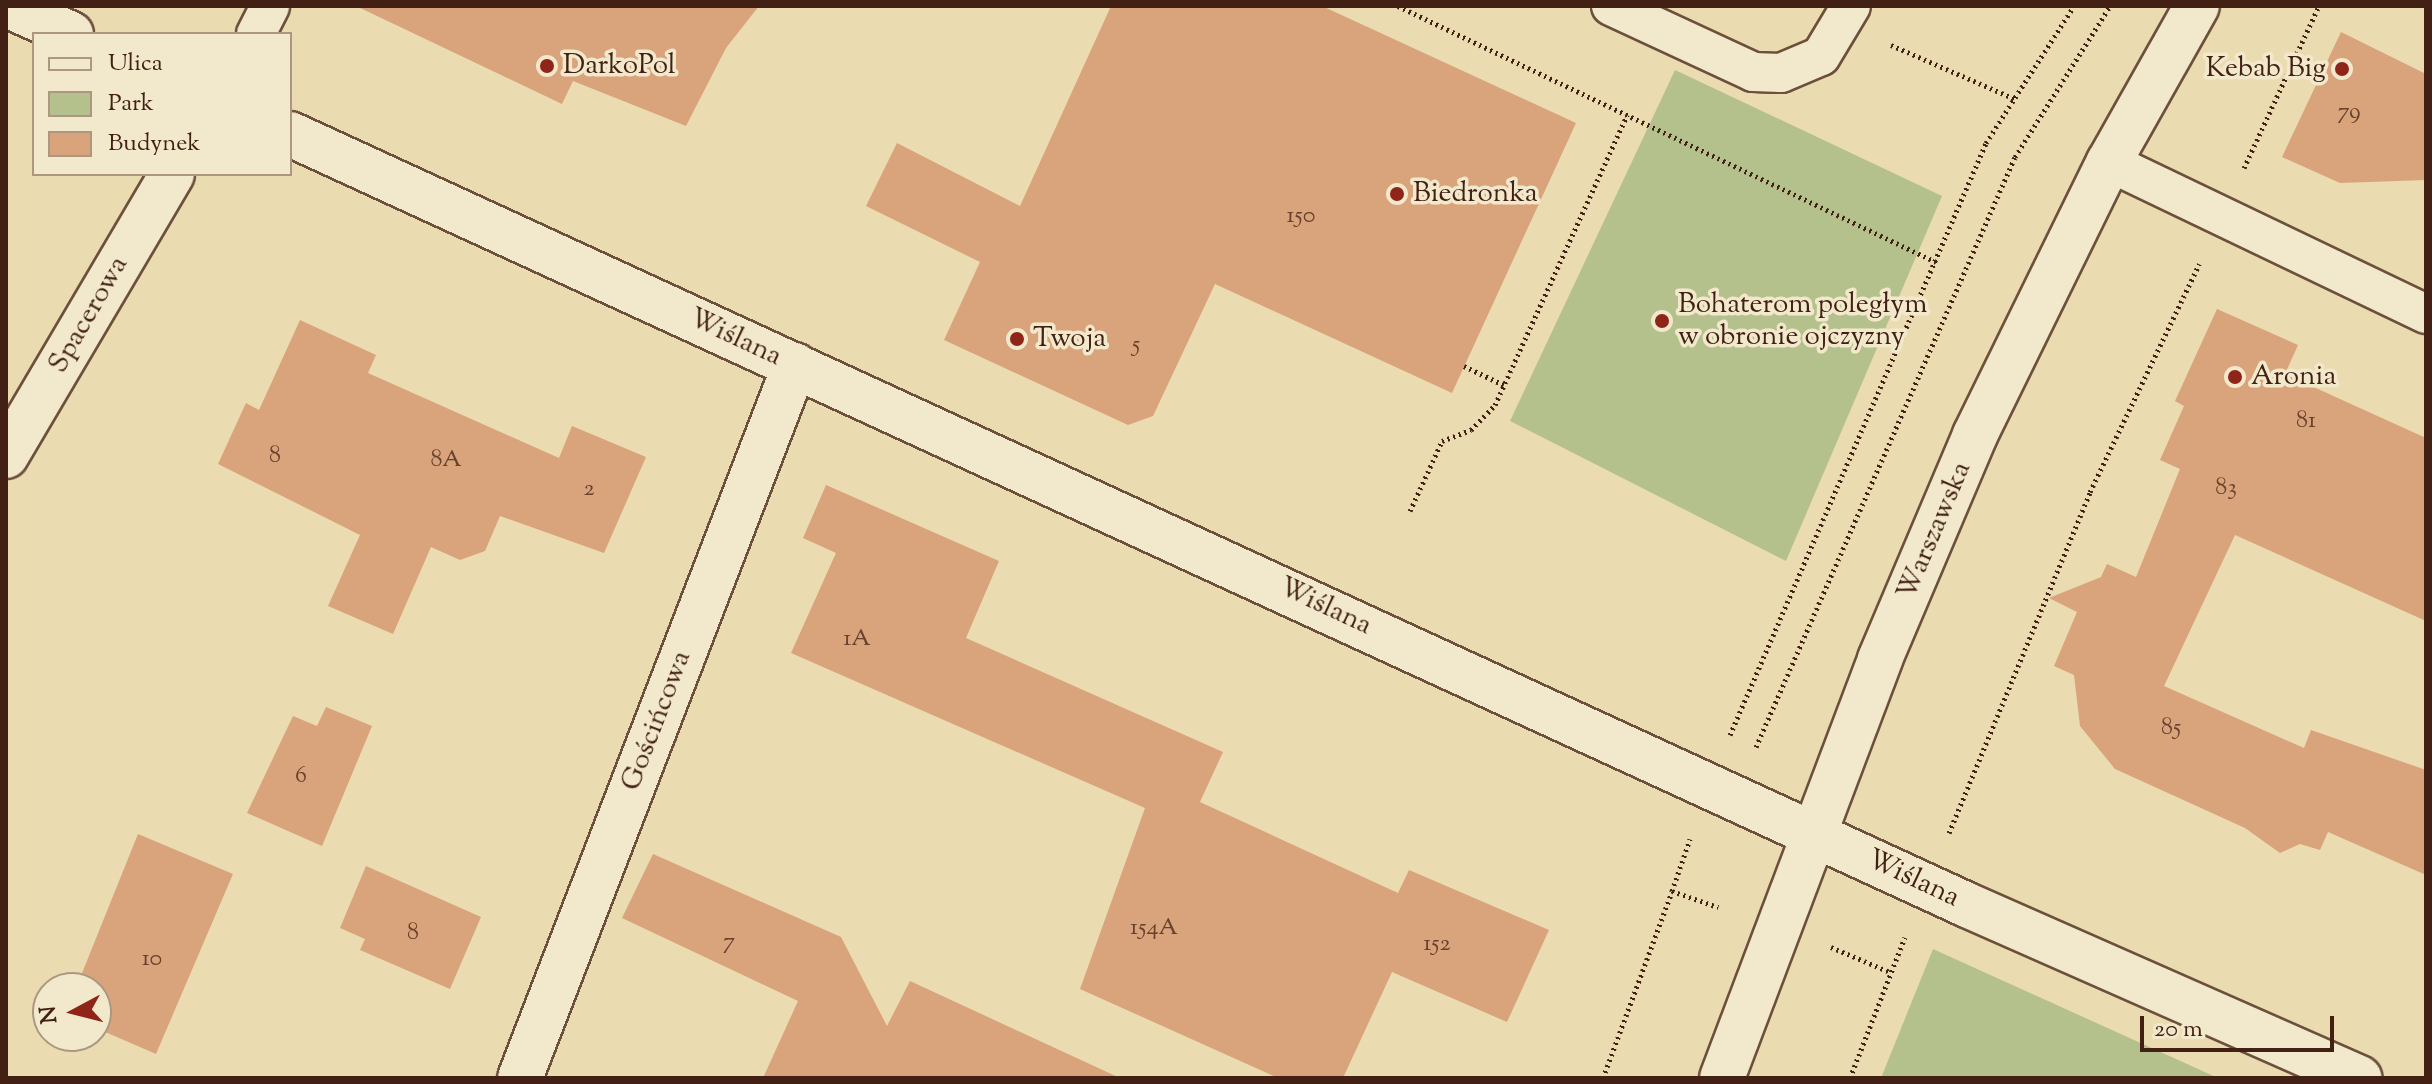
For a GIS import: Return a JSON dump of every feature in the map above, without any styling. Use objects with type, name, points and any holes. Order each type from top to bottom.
[{"type":"street","points":[[9,6],[67,32]]},
{"type":"street","name":"Warszawska","points":[[1722,1078],[1815,833],[1975,435],[2109,162],[2197,6]]},
{"type":"street","name":"Wiślana","points":[[292,135],[1815,833],[2360,1078]]},
{"type":"street","name":"Spacerowa","points":[[6,456],[171,176]]},
{"type":"street","name":"Gościńcowa","points":[[520,1078],[795,365]]},
{"type":"lane","points":[[257,32],[270,6]]},
{"type":"lane","points":[[1611,6],[1753,72],[1803,68],[1847,15]]},
{"type":"lane","points":[[2109,162],[2426,314]]},
{"type":"path","points":[[1398,6],[1936,262]]},
{"type":"path","points":[[1725,747],[1986,143],[2074,6]]},
{"type":"path","points":[[1732,794],[2015,157],[2110,6]]},
{"type":"path","points":[[1942,849],[2090,492],[2319,6]]},
{"type":"path","points":[[1847,15],[2015,99]]},
{"type":"path","points":[[1410,511],[1442,441],[1471,430],[1504,385],[1627,115]]},
{"type":"path","points":[[1464,366],[1504,385]]},
{"type":"path","points":[[1603,1078],[1692,834]]},
{"type":"path","points":[[1672,891],[1718,907]]},
{"type":"path","points":[[1850,1078],[1909,926]]},
{"type":"path","points":[[1827,945],[1890,972]]},
{"type":"green space","points":[[1675,70],[1942,196],[1786,561],[1510,421]]},
{"type":"green space","points":[[1933,949],[2218,1078],[1881,1078]]},
{"type":"building","points":[[356,6],[759,6],[726,48],[686,126],[573,81],[562,104]]},
{"type":"building","points":[[1111,6],[1322,6],[1576,123],[1452,393],[1215,284],[1153,416],[1128,425],[944,340],[980,262],[866,206],[897,143],[1020,206]]},
{"type":"building","points":[[2341,32],[2426,74],[2426,180],[2340,183],[2282,157]]},
{"type":"building","points":[[2217,309],[2298,345],[2285,374],[2426,438],[2426,621],[2235,535],[2164,686],[2304,748],[2311,730],[2426,770],[2426,875],[2328,832],[2320,850],[2300,844],[2280,853],[2245,828],[2115,769],[2080,726],[2074,675],[2054,666],[2077,612],[2049,598],[2101,577],[2107,564],[2136,577],[2180,469],[2160,460],[2184,406],[2175,401]]},
{"type":"building","points":[[300,320],[376,355],[368,373],[559,458],[572,426],[646,457],[604,553],[500,516],[485,551],[460,560],[431,547],[393,634],[328,606],[360,535],[218,464],[246,403],[259,410]]},
{"type":"building","points":[[826,485],[999,561],[966,638],[1223,752],[1200,802],[1398,893],[1409,870],[1549,930],[1507,1022],[1392,972],[1343,1078],[1278,1078],[1080,989],[1145,808],[791,653],[836,553],[803,538]]},
{"type":"building","points":[[326,707],[372,726],[322,846],[247,813],[293,716],[317,726]]},
{"type":"building","points":[[138,834],[233,874],[156,1054],[112,1035],[112,972],[82,972]]},
{"type":"building","points":[[653,854],[841,937],[887,1026],[910,981],[1120,1078],[763,1078],[798,1001],[622,918]]},
{"type":"building","points":[[366,866],[481,917],[450,989],[360,950],[365,939],[340,928]]},
{"type":"place","name":"DarkoPol","points":[[547,66]]},
{"type":"place","name":"Kebab Big","points":[[2342,69]]},
{"type":"place","name":"Biedronka","points":[[1397,194]]},
{"type":"place","name":"Bohaterom poległym w obronie ojczyzny","points":[[1662,321]]},
{"type":"place","name":"Twoja","points":[[1017,339]]},
{"type":"place","name":"Aronia","points":[[2235,377]]}]
